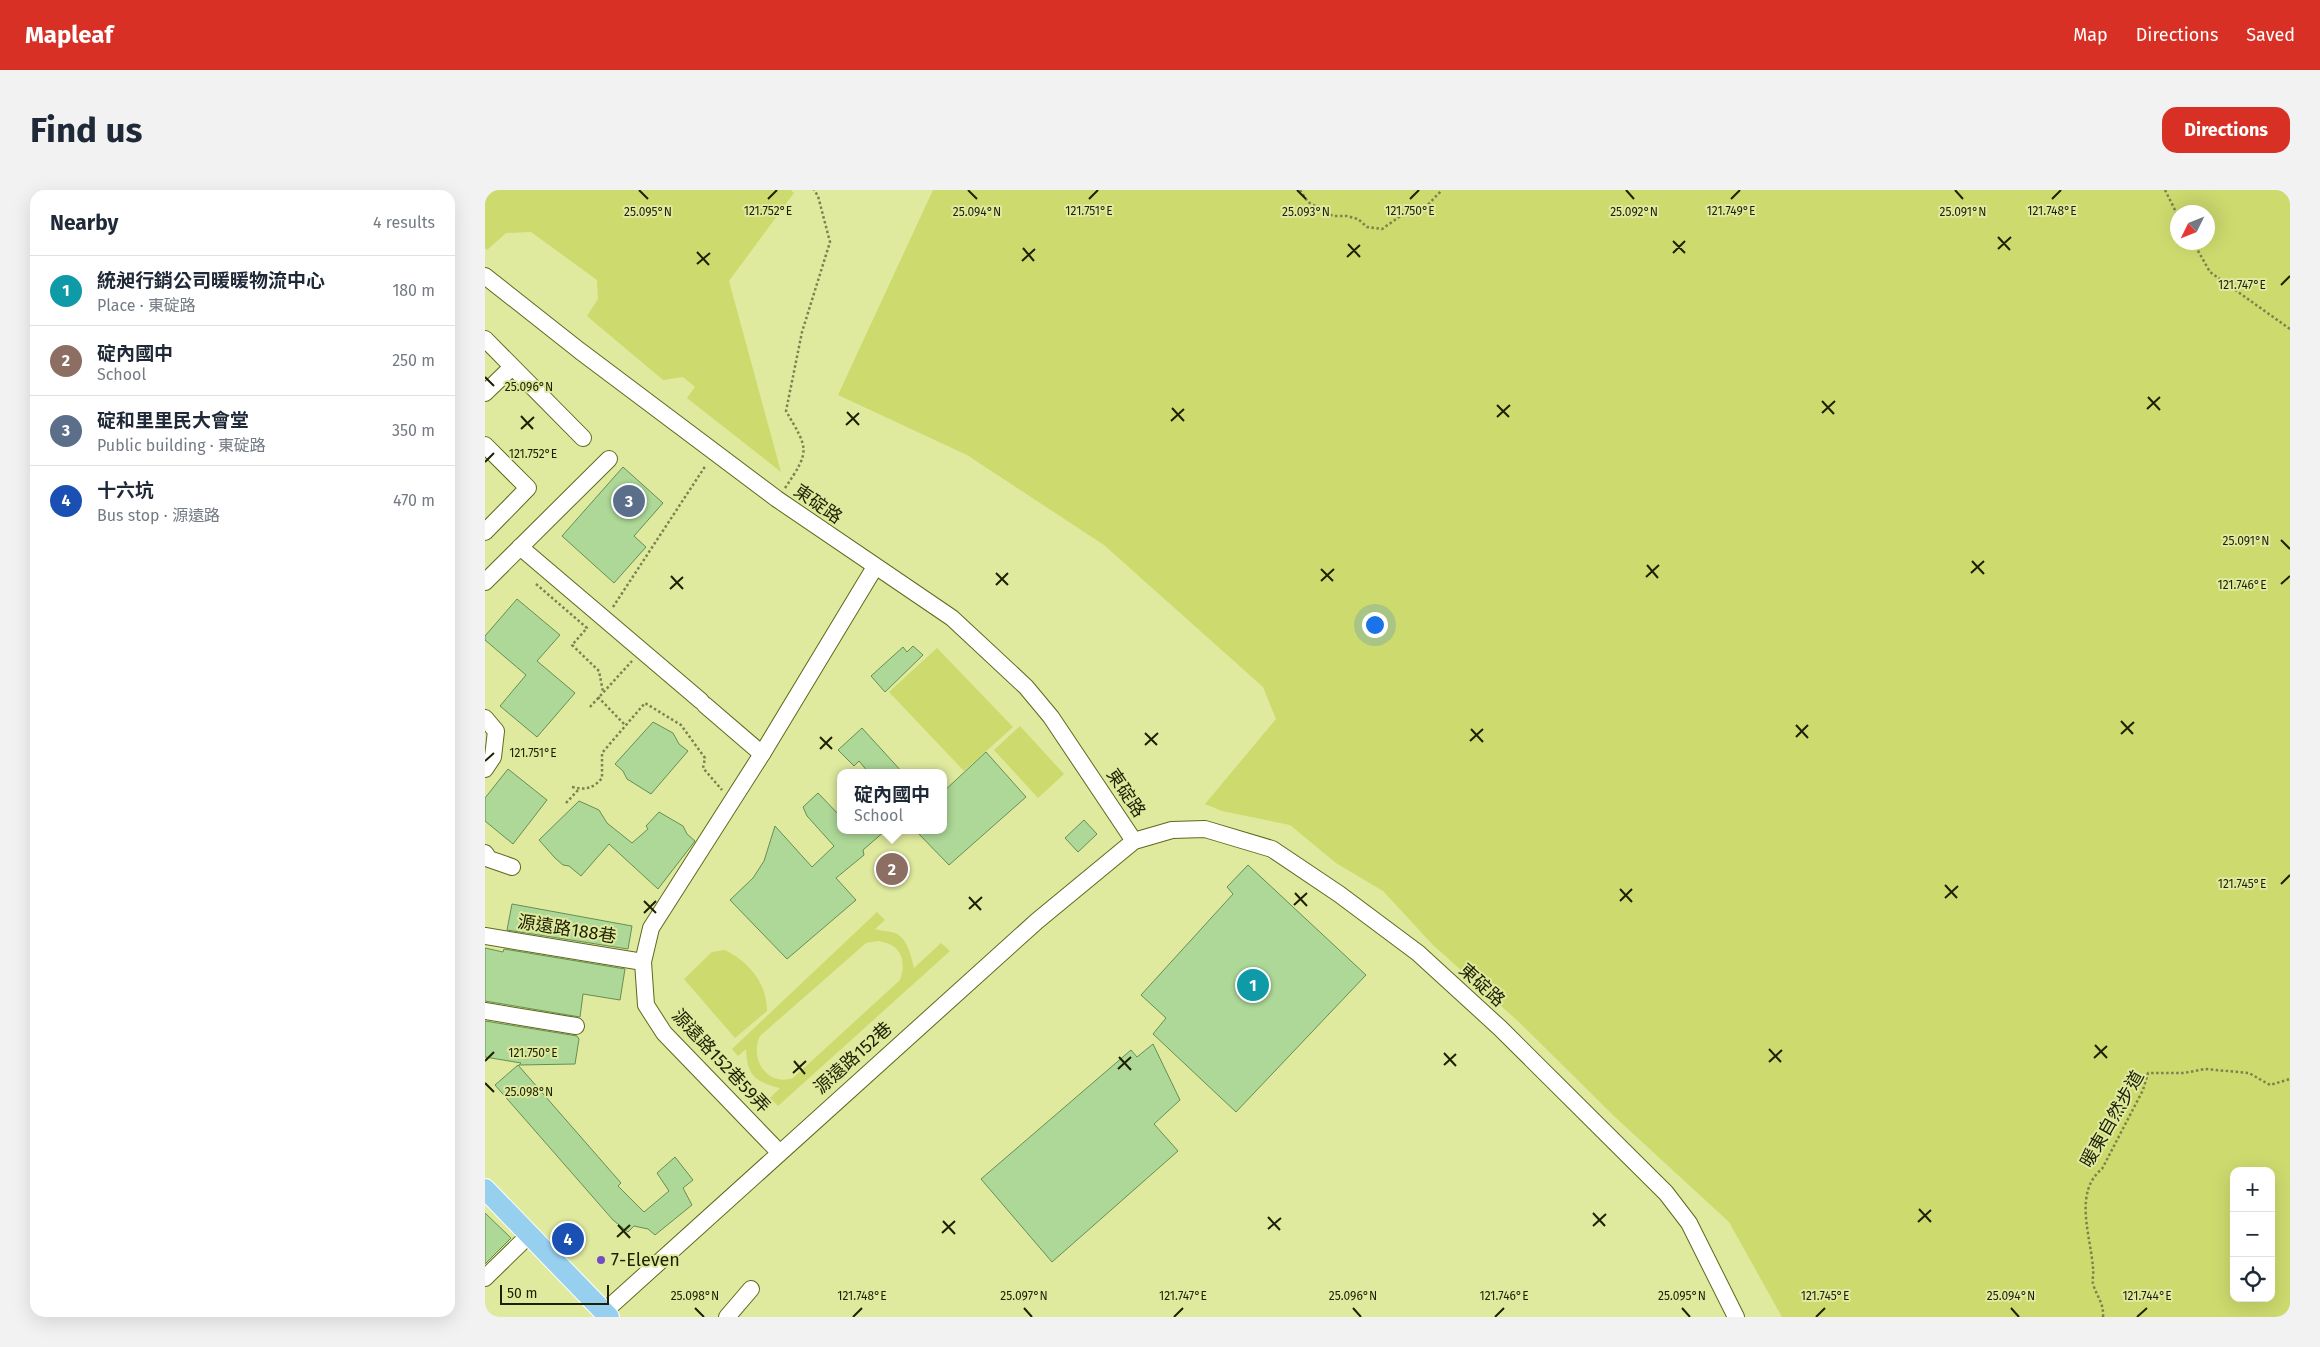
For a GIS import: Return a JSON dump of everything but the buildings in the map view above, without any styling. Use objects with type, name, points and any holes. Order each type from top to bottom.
[{"type":"main road","points":[[485,1189],[609,1315]]},
{"type":"street","name":"東碇路","points":[[485,276],[777,499],[875,568],[952,618],[1026,687],[1051,717],[1134,841],[1173,830],[1205,829],[1272,849],[1339,894],[1418,953],[1500,1028],[1666,1193],[1689,1223],[1736,1317]]},
{"type":"street","points":[[485,339],[583,438]]},
{"type":"street","points":[[485,393],[512,367]]},
{"type":"street","points":[[485,445],[528,488],[485,532]]},
{"type":"street","points":[[485,582],[609,458]]},
{"type":"street","points":[[521,547],[762,754]]},
{"type":"street","name":"源遠路152巷59弄","points":[[779,1152],[664,1034],[646,1005],[643,962],[651,928],[762,754],[875,568]]},
{"type":"street","points":[[485,718],[496,731],[493,757],[485,768]]},
{"type":"street","name":"源遠路152巷","points":[[609,1315],[779,1152],[1037,920],[1134,841]]},
{"type":"street","points":[[485,853],[489,859],[512,868]]},
{"type":"street","name":"源遠路188巷","points":[[485,936],[643,962]]},
{"type":"street","points":[[485,1011],[577,1026]]},
{"type":"street","points":[[485,1278],[529,1235]]},
{"type":"street","points":[[727,1317],[751,1290]]},
{"type":"path","points":[[777,499],[802,463],[804,441],[786,411],[802,332],[830,242],[814,190]]},
{"type":"path","points":[[1300,190],[1308,202],[1333,216],[1347,216],[1358,219],[1367,226],[1382,229],[1402,215],[1420,213],[1441,190]]},
{"type":"path","points":[[2165,190],[2172,205]]},
{"type":"path","points":[[2198,250],[2210,272],[2290,329]]},
{"type":"path","points":[[605,619],[715,451]]},
{"type":"path","points":[[537,584],[587,628],[572,645],[599,671],[603,692]]},
{"type":"path","points":[[590,706],[642,651]]},
{"type":"path","points":[[598,697],[625,725]]},
{"type":"path","points":[[572,787],[585,790],[596,785],[602,778],[602,753],[645,703],[681,725],[705,758],[703,768],[723,791]]},
{"type":"path","points":[[565,803],[579,789]]},
{"type":"path","name":"暖東自然步道","points":[[2103,1317],[2103,1306],[2093,1283],[2093,1269],[2085,1212],[2092,1177],[2102,1168],[2143,1090],[2149,1073],[2184,1073],[2205,1069],[2249,1073],[2271,1085],[2290,1079]]},
{"type":"green space","points":[[485,190],[791,190],[794,193],[729,281],[781,472],[687,398],[695,387],[683,377],[663,380],[587,316],[598,299],[597,280],[531,232],[506,233],[487,250],[485,248]]},
{"type":"green space","points":[[933,190],[2290,190],[2290,1317],[1782,1317],[1729,1222],[1615,1117],[1519,1022],[1433,945],[1383,891],[1336,863],[1290,825],[1222,811],[1205,804],[1276,719],[1263,687],[1104,545],[967,455],[838,395]]},
{"type":"green space","points":[[937,648],[1013,727],[964,771],[889,692]]},
{"type":"green space","points":[[1020,726],[1064,774],[1038,798],[994,750]]},
{"type":"green space","points":[[877,912],[885,920],[875,929],[895,933],[903,939],[912,958],[914,968],[941,943],[950,951],[778,1106],[770,1098],[780,1088],[764,1083],[754,1076],[748,1065],[746,1049],[738,1056],[732,1049]],"holes":[[[878,941],[897,949],[900,954],[903,966],[900,980],[793,1078],[784,1080],[768,1074],[763,1069],[757,1053],[757,1044],[760,1036],[866,943]]]},
{"type":"green space","points":[[725,950],[742,961],[755,974],[764,991],[766,1001],[767,1011],[735,1038],[684,979],[712,952]]},
{"type":"place","name":"碇和里里民大會堂","points":[[629,501]]},
{"type":"place","name":"碇內國中","points":[[892,869]]},
{"type":"place","name":"統昶行銷公司暖暖物流中心","points":[[1253,985]]},
{"type":"place","name":"十六坑","points":[[568,1239]]},
{"type":"place","name":"7-Eleven","points":[[601,1260]]}]
